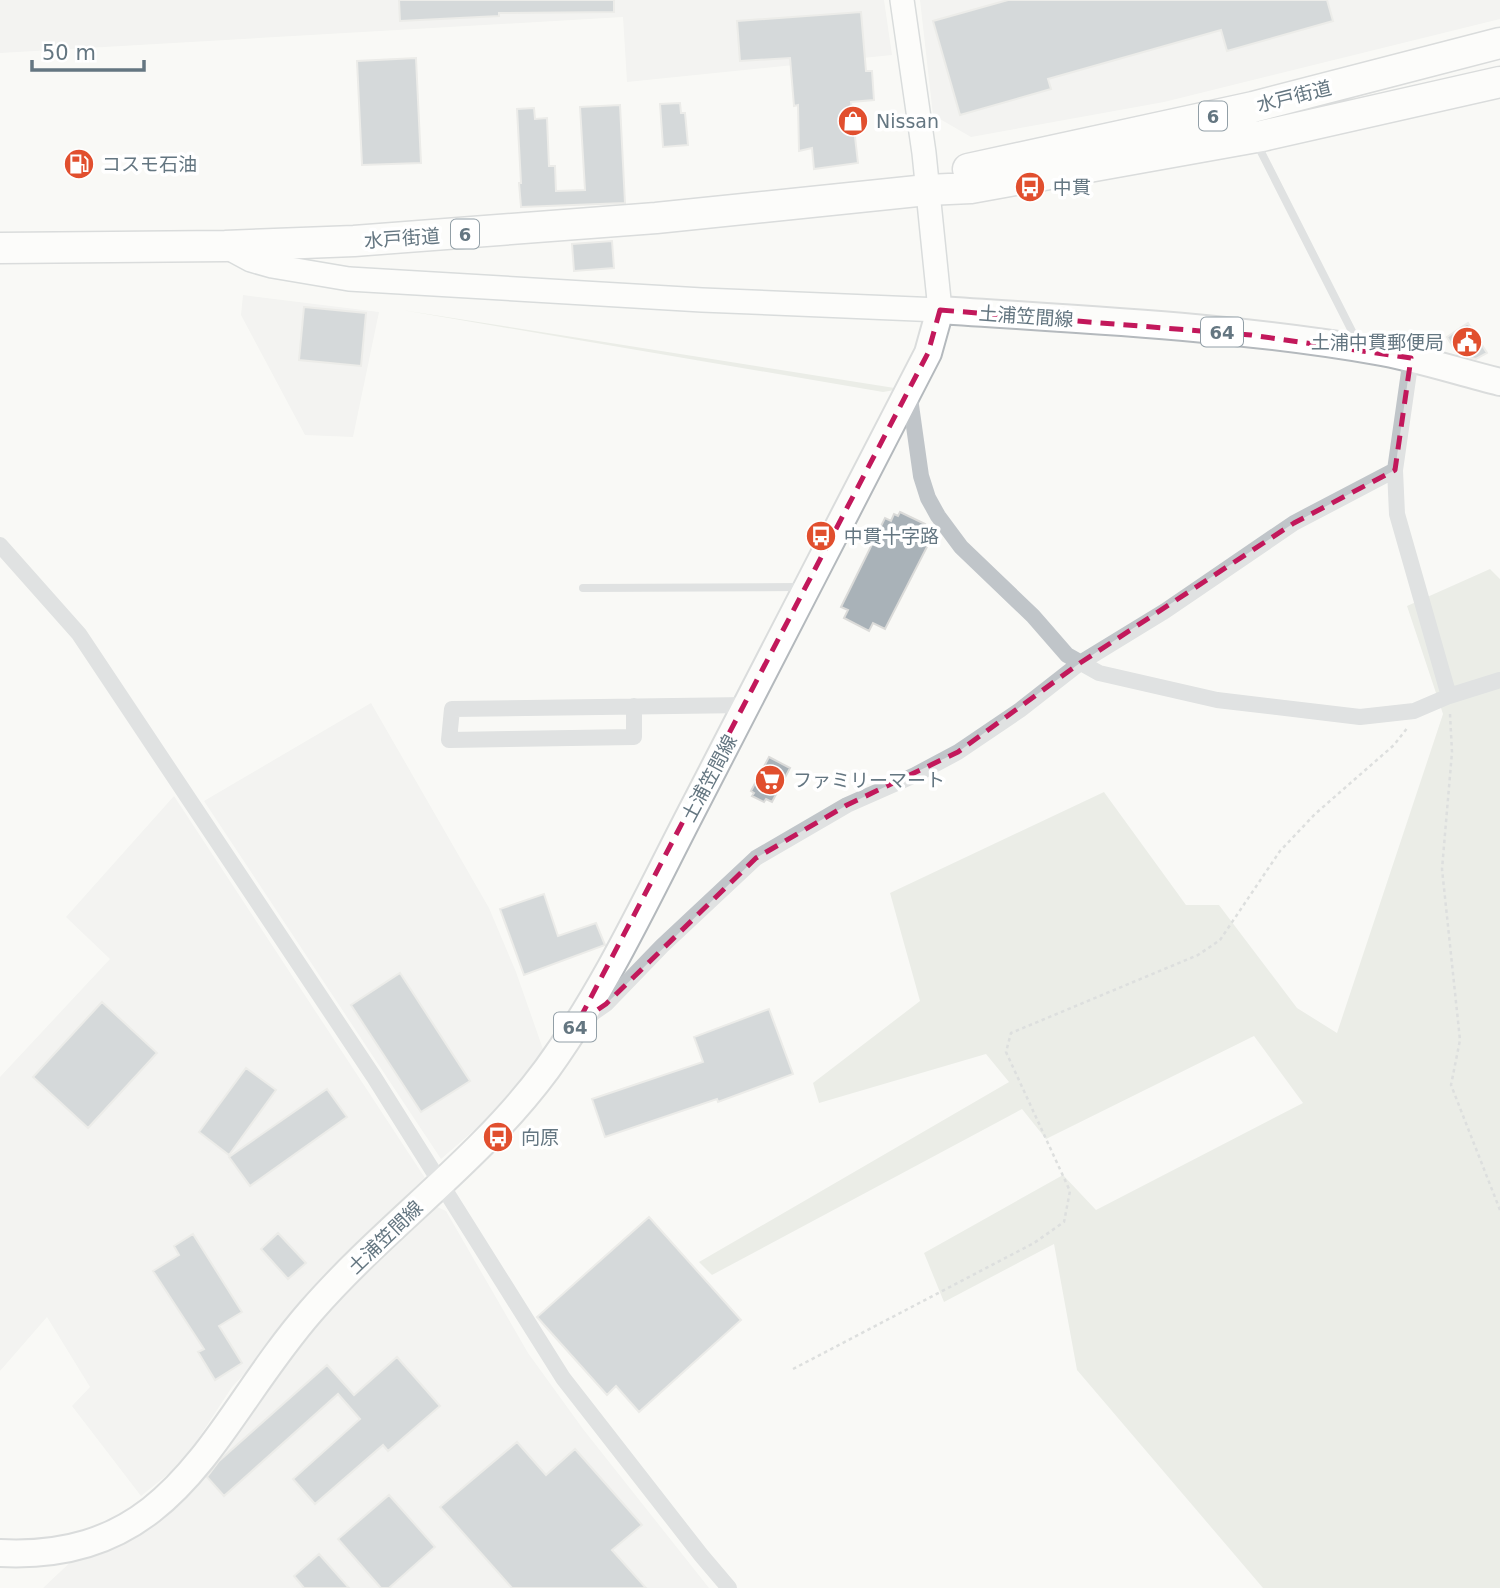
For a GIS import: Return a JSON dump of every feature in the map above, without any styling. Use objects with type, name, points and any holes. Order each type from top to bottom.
[{"type":"highway","name":"水戸街道","points":[[927,190],[967,169],[1253,107],[1500,44]]},
{"type":"highway","name":"水戸街道","points":[[0,248],[225,246],[354,241],[536,229],[927,190],[971,188],[1254,137],[1500,82]]},
{"type":"main road","name":"土浦笠間線","points":[[0,1553],[27,1554],[98,1541],[140,1520],[161,1503],[205,1455],[279,1350],[311,1311],[441,1184],[528,1093],[577,1024],[620,947],[928,353],[940,310],[1161,326],[1361,348],[1411,358],[1500,382]]},
{"type":"street","points":[[225,246],[251,260],[349,279],[702,300],[940,310],[902,0]]},
{"type":"street","points":[[1411,358],[1395,470],[1397,514],[1449,696]]},
{"type":"street","points":[[909,390],[921,476],[928,498],[938,516],[961,547],[1033,616],[1068,655],[1099,673],[1217,701],[1360,717],[1414,711],[1449,696],[1500,680]]},
{"type":"street","points":[[577,1024],[606,1004],[662,946],[756,858],[847,805],[915,775],[977,740],[1080,663],[1165,611],[1294,523],[1395,470]]},
{"type":"street","points":[[0,545],[79,634],[374,1077],[563,1378],[729,1588]]},
{"type":"street","points":[[634,706],[634,737],[449,740],[452,709],[634,706],[747,705]]},
{"type":"lane","points":[[1254,137],[1361,348]]},
{"type":"lane","points":[[583,588],[808,586]]},
{"type":"path","points":[[1449,696],[1452,752],[1442,870],[1460,1040],[1451,1085],[1500,1210]]},
{"type":"path","points":[[793,1369],[1034,1243],[1064,1222],[1070,1191],[1006,1052],[1011,1033],[1199,955],[1220,940],[1280,851],[1315,814],[1394,745],[1422,707]]},
{"type":"highlighted area","points":[[940,310],[1251,335],[1411,358],[1395,470],[1294,523],[1080,663],[958,752],[847,805],[756,858],[606,1004],[577,1024],[928,353]]},
{"type":"shaded area","points":[[0,0],[884,0],[892,55],[627,82],[623,17],[0,53]]},
{"type":"shaded area","points":[[920,0],[1500,0],[1500,19],[1164,102],[971,137],[933,115]]},
{"type":"shaded area","points":[[243,295],[379,312],[353,437],[305,435],[241,315]]},
{"type":"shaded area","points":[[402,310],[901,389],[883,392]]},
{"type":"shaded area","points":[[1490,569],[1500,579],[1500,1588],[1263,1588],[1077,1370],[1054,1244],[944,1302],[924,1253],[1063,1175],[1096,1210],[1303,1103],[1254,1036],[1046,1139],[1022,1109],[712,1275],[699,1262],[1009,1082],[986,1054],[819,1103],[813,1083],[920,1001],[890,893],[1104,792],[1186,905],[1219,905],[1297,1008],[1337,1033],[1443,714],[1407,606]]},
{"type":"shaded area","points":[[371,703],[489,908],[516,972],[544,1052],[487,1119],[441,1159],[204,801]]},
{"type":"shaded area","points":[[174,796],[425,1178],[419,1188],[232,1387],[183,1462],[141,1496],[72,1406],[90,1387],[47,1317],[0,1371],[0,1077],[110,959],[66,917]]},
{"type":"shaded area","points":[[435,1206],[446,1211],[528,1353],[583,1429],[709,1588],[43,1588],[79,1554],[142,1533],[190,1489],[280,1357],[371,1262]]},
{"type":"building","points":[[399,0],[614,0],[614,12],[499,13],[499,16],[400,21]]},
{"type":"building","points":[[1008,0],[1327,0],[1333,21],[1227,51],[1221,30],[1048,79],[1051,89],[960,115],[933,21]]},
{"type":"building","points":[[861,12],[866,71],[872,71],[874,100],[851,102],[858,163],[814,169],[812,148],[799,151],[798,105],[794,106],[790,58],[740,61],[737,21]]},
{"type":"building","points":[[416,58],[421,163],[362,165],[357,61]]},
{"type":"building","points":[[680,103],[681,113],[685,113],[688,145],[663,147],[660,104]]},
{"type":"building","points":[[620,105],[625,203],[521,207],[517,109],[534,108],[535,119],[547,118],[549,166],[555,166],[556,191],[585,190],[580,107]]},
{"type":"building","points":[[612,241],[614,268],[574,271],[572,244]]},
{"type":"building","points":[[304,307],[366,313],[361,366],[299,360]]},
{"type":"building","points":[[1468,323],[1487,353],[1476,359],[1471,358],[1466,351],[1458,355],[1447,337]]},
{"type":"building","points":[[900,512],[925,524],[919,535],[930,541],[885,629],[873,623],[869,631],[844,618],[848,610],[841,607],[885,518],[891,521],[894,514],[898,516]]},
{"type":"building","name":"ファミリーマート","points":[[769,757],[790,768],[772,802],[766,799],[764,802],[752,796],[754,793],[751,791]]},
{"type":"building","points":[[544,894],[558,936],[596,923],[605,945],[524,975],[500,909]]},
{"type":"building","points":[[400,973],[470,1081],[421,1112],[351,1005]]},
{"type":"building","points":[[102,1002],[157,1053],[88,1128],[33,1077]]},
{"type":"building","points":[[769,1009],[793,1074],[718,1102],[717,1099],[605,1137],[592,1099],[703,1062],[694,1037]]},
{"type":"building","points":[[246,1068],[276,1090],[229,1155],[199,1132]]},
{"type":"building","points":[[327,1089],[347,1117],[250,1186],[229,1157]]},
{"type":"building","points":[[649,1217],[741,1320],[639,1412],[616,1386],[607,1395],[537,1317]]},
{"type":"building","points":[[278,1233],[306,1263],[288,1279],[261,1249]]},
{"type":"building","points":[[193,1234],[242,1312],[219,1326],[242,1363],[215,1380],[198,1352],[204,1349],[153,1271],[179,1255],[174,1246]]},
{"type":"building","points":[[397,1357],[440,1406],[388,1451],[383,1445],[315,1504],[293,1479],[360,1419],[338,1394],[224,1496],[207,1477],[219,1461],[327,1365],[354,1395]]},
{"type":"building","points":[[517,1442],[546,1475],[575,1449],[642,1525],[612,1550],[646,1588],[512,1588],[440,1507]]},
{"type":"building","points":[[389,1495],[435,1547],[389,1588],[381,1588],[338,1539]]},
{"type":"building","points":[[319,1554],[349,1588],[304,1588],[294,1576]]},
{"type":"place","name":"Nissan","points":[[853,121]]},
{"type":"place","name":"コスモ石油","points":[[79,164]]},
{"type":"place","name":"中貫","points":[[1030,187]]},
{"type":"place","name":"土浦中貫郵便局","points":[[1467,342]]},
{"type":"place","name":"中貫十字路","points":[[821,536]]},
{"type":"place","name":"ファミリーマート","points":[[770,780]]},
{"type":"place","name":"向原","points":[[498,1137]]}]
